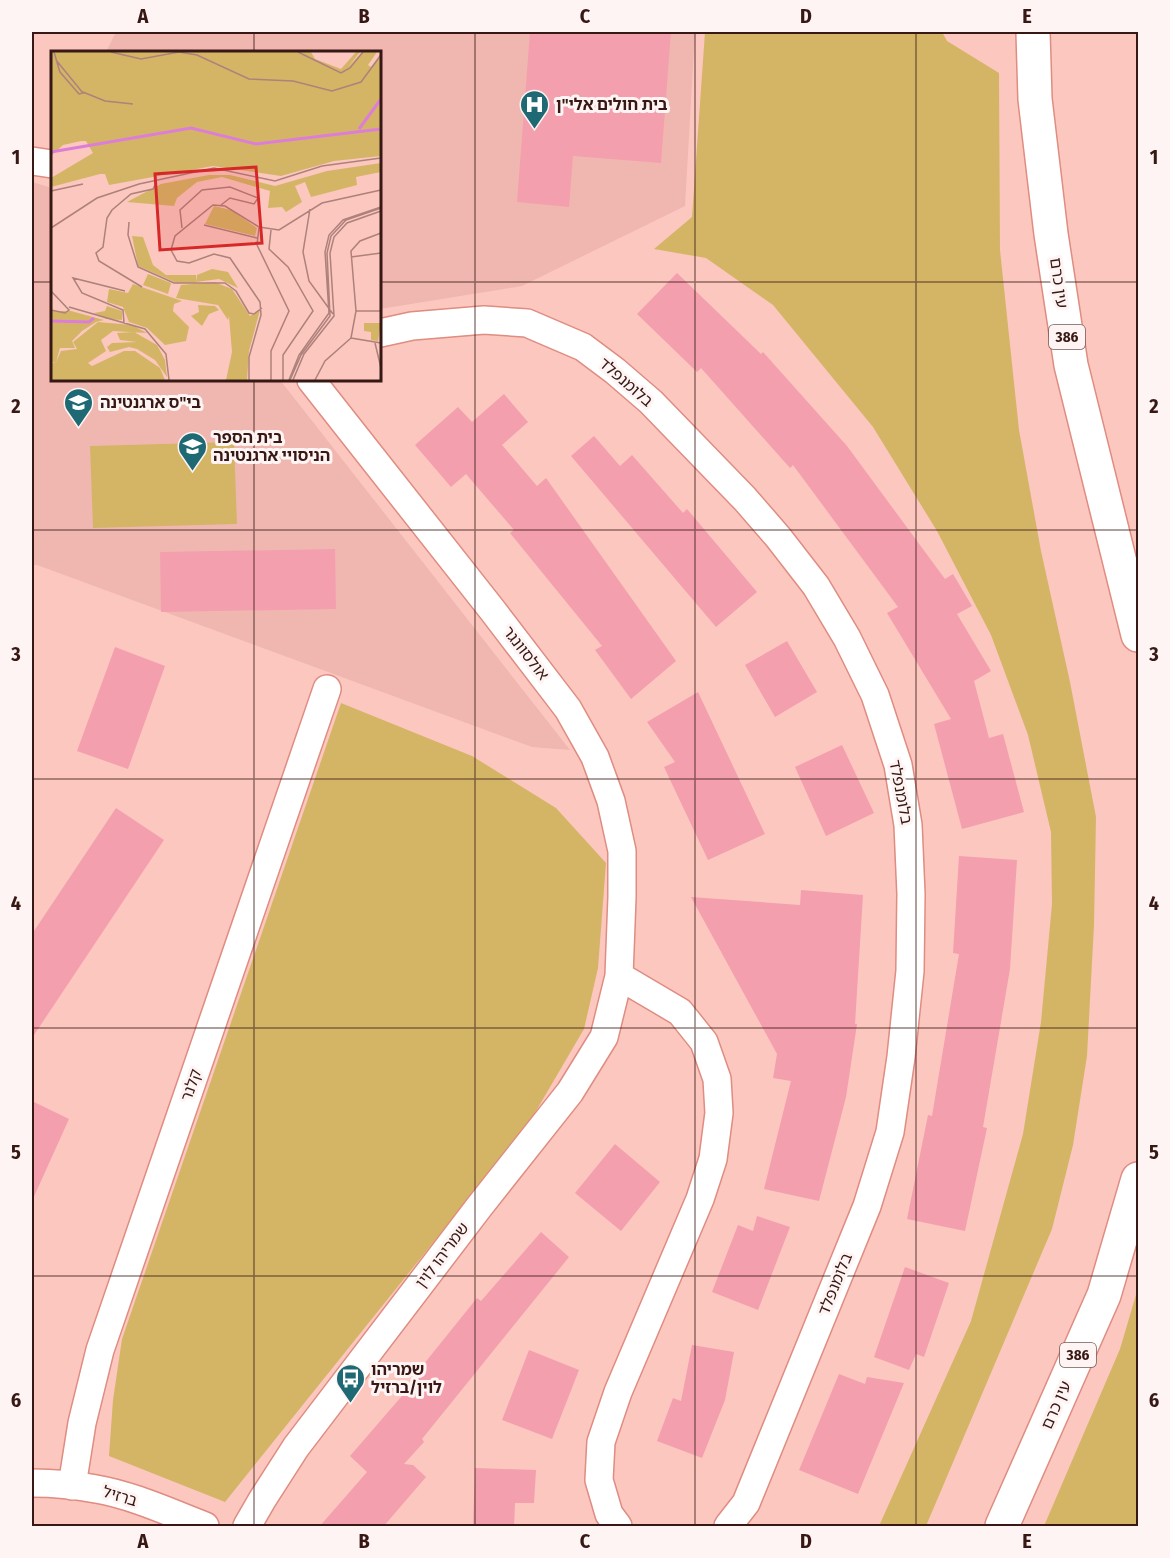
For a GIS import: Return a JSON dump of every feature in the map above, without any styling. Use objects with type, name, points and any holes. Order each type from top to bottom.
[{"type":"main road","name":"עין כרם","points":[[1033,32],[1035,99],[1071,365],[1138,635]]},
{"type":"main road","name":"עין כרם","points":[[1002,1527],[1104,1295],[1138,1179]]},
{"type":"street","points":[[32,161],[51,164]]},
{"type":"street","name":"בלומנפלד","points":[[381,333],[412,326],[484,320],[527,323],[584,347],[615,370],[651,402],[745,499],[816,586],[847,638],[875,695],[897,765],[908,825],[912,894],[910,960],[901,1057],[890,1132],[867,1206],[746,1503],[728,1527]]},
{"type":"street","name":"אולסוונגר","points":[[311,381],[568,709],[595,757],[611,801],[622,851],[619,976]]},
{"type":"street","name":"קלנר","points":[[72,1486],[82,1423],[100,1350],[327,689]]},
{"type":"street","points":[[618,1527],[609,1515],[599,1480],[601,1442],[618,1392],[700,1199],[713,1159],[719,1113],[717,1079],[704,1042],[680,1012],[619,976]]},
{"type":"street","name":"שמריהו לוין","points":[[247,1527],[296,1446],[570,1092],[604,1037],[619,976]]},
{"type":"street","name":"ברזיל","points":[[32,1483],[97,1489],[130,1498],[206,1527]]},
{"type":"shaded area","name":"בית חולים אלי\"ן","points":[[116,32],[695,32],[685,206],[522,286],[381,309],[381,51],[106,51]]},
{"type":"shaded area","points":[[705,32],[942,32],[947,41],[999,73],[1000,250],[1019,430],[1041,551],[1070,682],[1096,817],[1094,925],[1087,1056],[1073,1145],[1052,1229],[926,1526],[879,1526],[971,1321],[1023,1134],[1041,1022],[1052,904],[1051,832],[1028,735],[991,635],[937,531],[873,427],[773,305],[706,258],[654,249],[692,217]]},
{"type":"shaded area","name":"בית הספר הניסויי ארגנטינה","points":[[32,182],[51,188],[51,381],[281,381],[570,750],[532,747],[32,565]]},
{"type":"shaded area","points":[[234,442],[237,524],[93,528],[90,446]]},
{"type":"shaded area","points":[[341,703],[472,756],[556,808],[606,863],[598,968],[584,1029],[529,1123],[225,1502],[109,1456],[113,1400],[122,1339]]},
{"type":"shaded area","points":[[1138,1288],[1138,1526],[1044,1526],[1120,1349]]},
{"type":"building","points":[[530,32],[671,32],[661,163],[573,156],[569,207],[517,202]]},
{"type":"building","points":[[677,273],[761,354],[763,352],[847,446],[945,579],[953,574],[972,606],[957,614],[991,671],[974,681],[989,738],[1003,734],[1024,812],[962,829],[934,724],[951,719],[887,613],[898,607],[793,465],[790,468],[701,368],[697,372],[637,314]]},
{"type":"building","points":[[504,394],[528,422],[502,445],[537,486],[546,478],[676,661],[631,699],[595,650],[602,646],[510,533],[514,530],[466,474],[451,487],[415,445],[458,407],[472,422]]},
{"type":"building","points":[[594,436],[620,466],[632,455],[683,513],[687,509],[757,592],[716,627],[571,456]]},
{"type":"building","points":[[335,549],[336,609],[161,612],[160,552]]},
{"type":"building","points":[[787,641],[817,692],[775,717],[745,665]]},
{"type":"building","points":[[115,647],[165,666],[128,769],[77,751]]},
{"type":"building","points":[[698,692],[765,834],[708,860],[664,767],[675,762],[647,722]]},
{"type":"building","points":[[842,745],[874,813],[826,836],[795,767]]},
{"type":"building","points":[[116,808],[164,840],[32,1038],[32,934]]},
{"type":"building","points":[[959,856],[1017,860],[1010,969],[983,1127],[987,1128],[965,1231],[907,1219],[928,1115],[932,1116],[959,954],[953,953]]},
{"type":"building","points":[[801,890],[863,895],[855,1024],[857,1024],[846,1097],[819,1201],[764,1189],[791,1081],[773,1078],[777,1054],[691,897],[800,905]]},
{"type":"building","points":[[32,1101],[69,1119],[32,1201]]},
{"type":"building","points":[[615,1144],[660,1182],[621,1231],[575,1193]]},
{"type":"building","points":[[757,1216],[790,1227],[758,1310],[712,1292],[738,1225],[753,1231]]},
{"type":"building","points":[[541,1232],[569,1257],[422,1439],[424,1442],[404,1464],[413,1465],[426,1477],[383,1527],[319,1527],[367,1472],[350,1456],[414,1382],[411,1380],[477,1298],[481,1301]]},
{"type":"building","points":[[905,1267],[949,1283],[924,1357],[916,1354],[909,1370],[874,1357]]},
{"type":"building","points":[[692,1345],[734,1352],[725,1400],[702,1458],[657,1441],[673,1398],[681,1401]]},
{"type":"building","points":[[529,1350],[579,1370],[552,1439],[502,1420]]},
{"type":"building","points":[[839,1374],[865,1384],[867,1377],[904,1383],[858,1494],[799,1470]]},
{"type":"building","points":[[475,1468],[536,1470],[534,1503],[515,1503],[514,1527],[473,1527]]},
{"type":"place","name":"בית חולים אלי\"ן","points":[[535,130]]},
{"type":"place","name":"בי\"ס ארגנטינה","points":[[79,428]]},
{"type":"place","name":"בית הספר הניסויי ארגנטינה","points":[[192,472]]},
{"type":"place","name":"שמריהו לוין/ברזיל","points":[[350,1404]]}]
